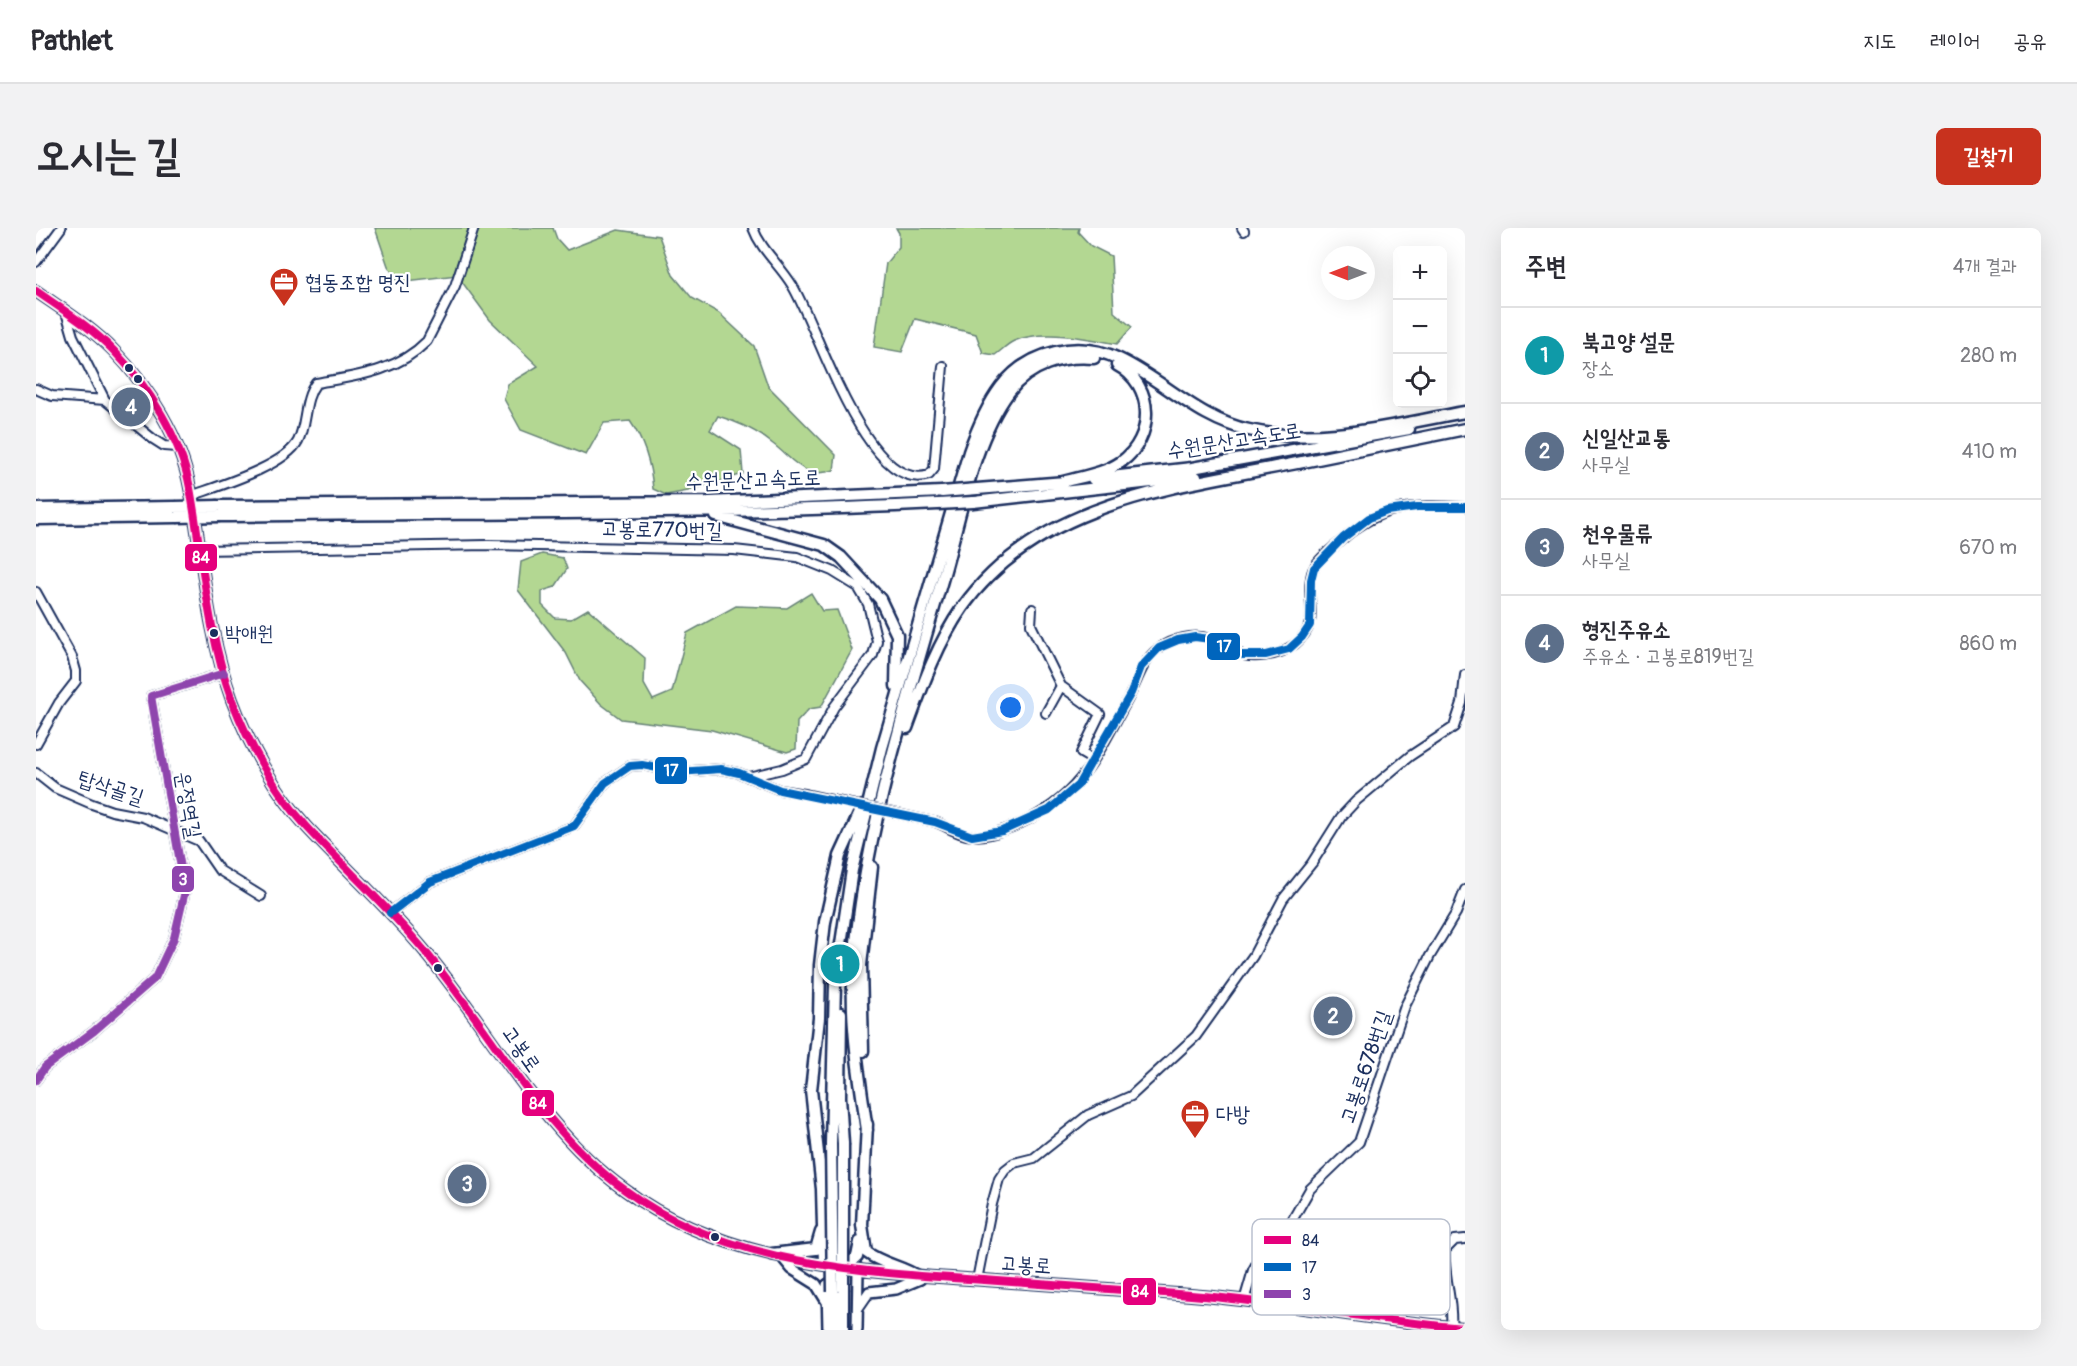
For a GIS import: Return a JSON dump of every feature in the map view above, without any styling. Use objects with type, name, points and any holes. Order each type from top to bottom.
[{"type":"highway","points":[[882,748],[969,452],[980,422],[1002,385],[1030,362],[1064,349],[1098,352],[1118,358],[1213,419],[1248,430],[1282,436],[1353,431],[1465,414]]},
{"type":"highway","points":[[837,1144],[842,1124],[848,965],[865,869],[881,798],[961,514],[995,416],[1011,390],[1038,368],[1066,358],[1098,358],[1112,363],[1134,378],[1142,389],[1147,414],[1143,436],[1130,455],[1119,464],[1059,483]]},
{"type":"highway","name":"수원문산고속도로","points":[[36,519],[176,512],[685,502],[942,492],[1059,483],[1203,466],[1352,440],[1465,414]]},
{"type":"highway","name":"수원문산고속도로","points":[[219,511],[545,515],[701,513],[973,502],[1092,490],[1302,462],[1465,429]]},
{"type":"highway","points":[[881,798],[926,675],[962,608],[981,586],[1024,548],[1075,518],[1126,499],[1302,462]]},
{"type":"highway","name":"수원문산고속도로","points":[[36,509],[176,512]]},
{"type":"highway","points":[[701,513],[781,531],[824,545],[841,557],[880,599],[897,635],[896,692],[852,870],[841,931],[832,1053],[837,1144],[838,1291],[843,1330]]},
{"type":"highway","points":[[824,1264],[822,1189],[811,1090],[819,1015],[820,965],[825,921],[840,856],[873,787]]},
{"type":"highway","points":[[842,1124],[840,1048],[845,944],[860,868],[872,839]]},
{"type":"highway","points":[[852,1269],[857,1257],[862,1225],[867,1130],[860,1007],[861,965],[872,871],[872,839]]},
{"type":"highway","points":[[865,869],[854,964],[852,1018],[867,1130]]},
{"type":"highway","points":[[777,1256],[816,1249],[820,1240],[822,1189]]},
{"type":"highway","points":[[862,1225],[866,1252],[879,1262],[905,1268],[920,1278]]},
{"type":"highway","points":[[833,1330],[838,1291]]},
{"type":"main road","name":"고봉로","points":[[36,291],[115,351],[136,377],[165,422],[177,447],[191,496],[208,606],[232,700],[260,759],[282,796],[306,826],[390,913],[455,988],[560,1131],[602,1172],[642,1202],[687,1224],[742,1247],[777,1256],[920,1278],[977,1280],[1252,1302]]},
{"type":"main road","points":[[777,1256],[792,1269],[816,1284],[828,1304]]},
{"type":"main road","points":[[828,1330],[827,1285],[852,1269],[858,1308],[857,1330]]},
{"type":"main road","points":[[858,1308],[869,1292],[896,1289],[920,1278]]},
{"type":"main road","name":"고봉로","points":[[1351,1315],[1465,1328]]},
{"type":"street","points":[[36,262],[62,228]]},
{"type":"street","points":[[191,496],[288,454],[299,438],[316,383],[369,375],[410,356],[420,348],[427,341],[455,286],[474,228]]},
{"type":"street","points":[[753,228],[763,248],[792,285],[844,399],[881,457],[898,473],[911,478],[929,475],[934,469],[943,366]]},
{"type":"street","points":[[66,312],[73,336],[105,400],[153,439],[164,446],[177,447]]},
{"type":"street","points":[[36,389],[52,396],[105,400]]},
{"type":"street","points":[[390,913],[430,882],[574,826],[605,783],[630,766],[642,765],[678,772],[721,769],[780,790],[935,822],[972,836],[1013,827],[1060,802],[1078,785],[1131,693],[1141,668],[1159,648],[1178,640],[1195,637],[1210,639],[1240,655],[1266,655],[1289,649],[1310,625],[1310,588],[1314,568],[1343,538],[1369,518],[1387,511],[1417,507],[1465,507]]},
{"type":"street","name":"고봉로770번길","points":[[199,550],[488,545],[734,550],[796,557],[823,567],[858,587],[863,595],[877,641],[873,655],[834,707],[806,759],[782,769],[748,777]]},
{"type":"street","points":[[36,591],[72,657],[76,671],[76,681],[59,703],[36,744]]},
{"type":"street","points":[[1032,609],[1031,625],[1061,686],[1100,714],[1081,753],[1093,760]]},
{"type":"street","name":"운정역길","points":[[36,1080],[45,1067],[94,1031],[155,978],[174,938],[185,891],[152,696],[224,673]]},
{"type":"street","points":[[977,1280],[992,1204],[999,1179],[1005,1170],[1014,1163],[1034,1158],[1088,1115],[1131,1096],[1196,1036],[1253,956],[1283,899],[1312,863],[1341,817],[1356,801],[1410,756],[1454,727],[1462,703],[1465,675]]},
{"type":"street","points":[[1046,713],[1061,686]]},
{"type":"street","name":"탑삭골길","points":[[36,773],[55,788],[92,804],[112,811],[143,817],[174,829],[198,842],[219,870],[261,896]]},
{"type":"street","name":"고봉로678번길","points":[[1293,1219],[1310,1189],[1359,1142],[1405,1006],[1430,956],[1456,913],[1465,890]]},
{"type":"street","points":[[1450,1245],[1455,1240],[1465,1239]]},
{"type":"street","name":"고봉로678번길","points":[[1244,1301],[1252,1273]]},
{"type":"street","points":[[1450,1293],[1453,1309],[1451,1328]]},
{"type":"green space","points":[[375,228],[553,228],[557,239],[567,250],[618,230],[659,236],[673,275],[692,298],[719,313],[754,346],[768,386],[836,455],[834,470],[815,472],[800,467],[761,435],[718,416],[710,430],[741,450],[743,474],[688,491],[666,495],[653,489],[646,453],[630,421],[604,423],[586,455],[521,430],[504,399],[508,384],[538,366],[490,320],[457,275],[398,282],[388,266]]},
{"type":"green space","points":[[896,228],[1079,228],[1078,232],[1091,246],[1111,256],[1114,312],[1132,327],[1117,344],[1065,336],[1026,337],[1014,341],[995,355],[983,353],[976,334],[915,319],[902,352],[874,347],[886,263],[899,247],[899,233]]},
{"type":"green space","points":[[542,554],[563,558],[567,569],[555,587],[542,591],[542,605],[555,618],[571,619],[588,609],[645,658],[644,684],[653,700],[672,692],[687,633],[736,606],[787,608],[811,593],[822,611],[837,610],[852,650],[821,707],[809,709],[797,722],[796,749],[787,752],[712,730],[621,719],[601,704],[580,681],[566,653],[518,590],[521,562]]},
{"type":"transit line","name":"84","points":[[36,291],[86,326],[114,351],[151,397],[171,433],[186,470],[211,622],[232,700],[246,734],[284,799],[307,827],[423,949],[541,1108],[567,1138],[625,1190],[664,1215],[706,1234],[751,1249],[797,1260],[892,1273],[1252,1301]]},
{"type":"transit line","name":"17","points":[[390,913],[430,882],[574,826],[605,783],[630,766],[642,765],[678,772],[721,769],[739,773],[780,790],[935,822],[972,836],[1002,831],[1049,810],[1078,785],[1131,693],[1141,667],[1159,648],[1178,640],[1195,637],[1210,639],[1240,655],[1266,655],[1289,649],[1302,637],[1310,625],[1311,580],[1314,568],[1343,538],[1369,518],[1387,511],[1417,507],[1465,507]]},
{"type":"transit line","name":"3","points":[[36,1080],[45,1067],[94,1031],[155,978],[174,938],[185,891],[151,696],[224,673]]},
{"type":"transit line","name":"84","points":[[1353,1315],[1465,1328]]},
{"type":"place","name":"협동조합 명진","points":[[284,308]]},
{"type":"place","name":"형진주유소","points":[[131,407]]},
{"type":"place","name":"박애원","points":[[214,633]]},
{"type":"place","name":"북고양 설문","points":[[840,964]]},
{"type":"place","name":"신일산교통","points":[[1333,1016]]},
{"type":"place","name":"다방","points":[[1195,1140]]},
{"type":"place","name":"천우물류","points":[[467,1184]]}]
